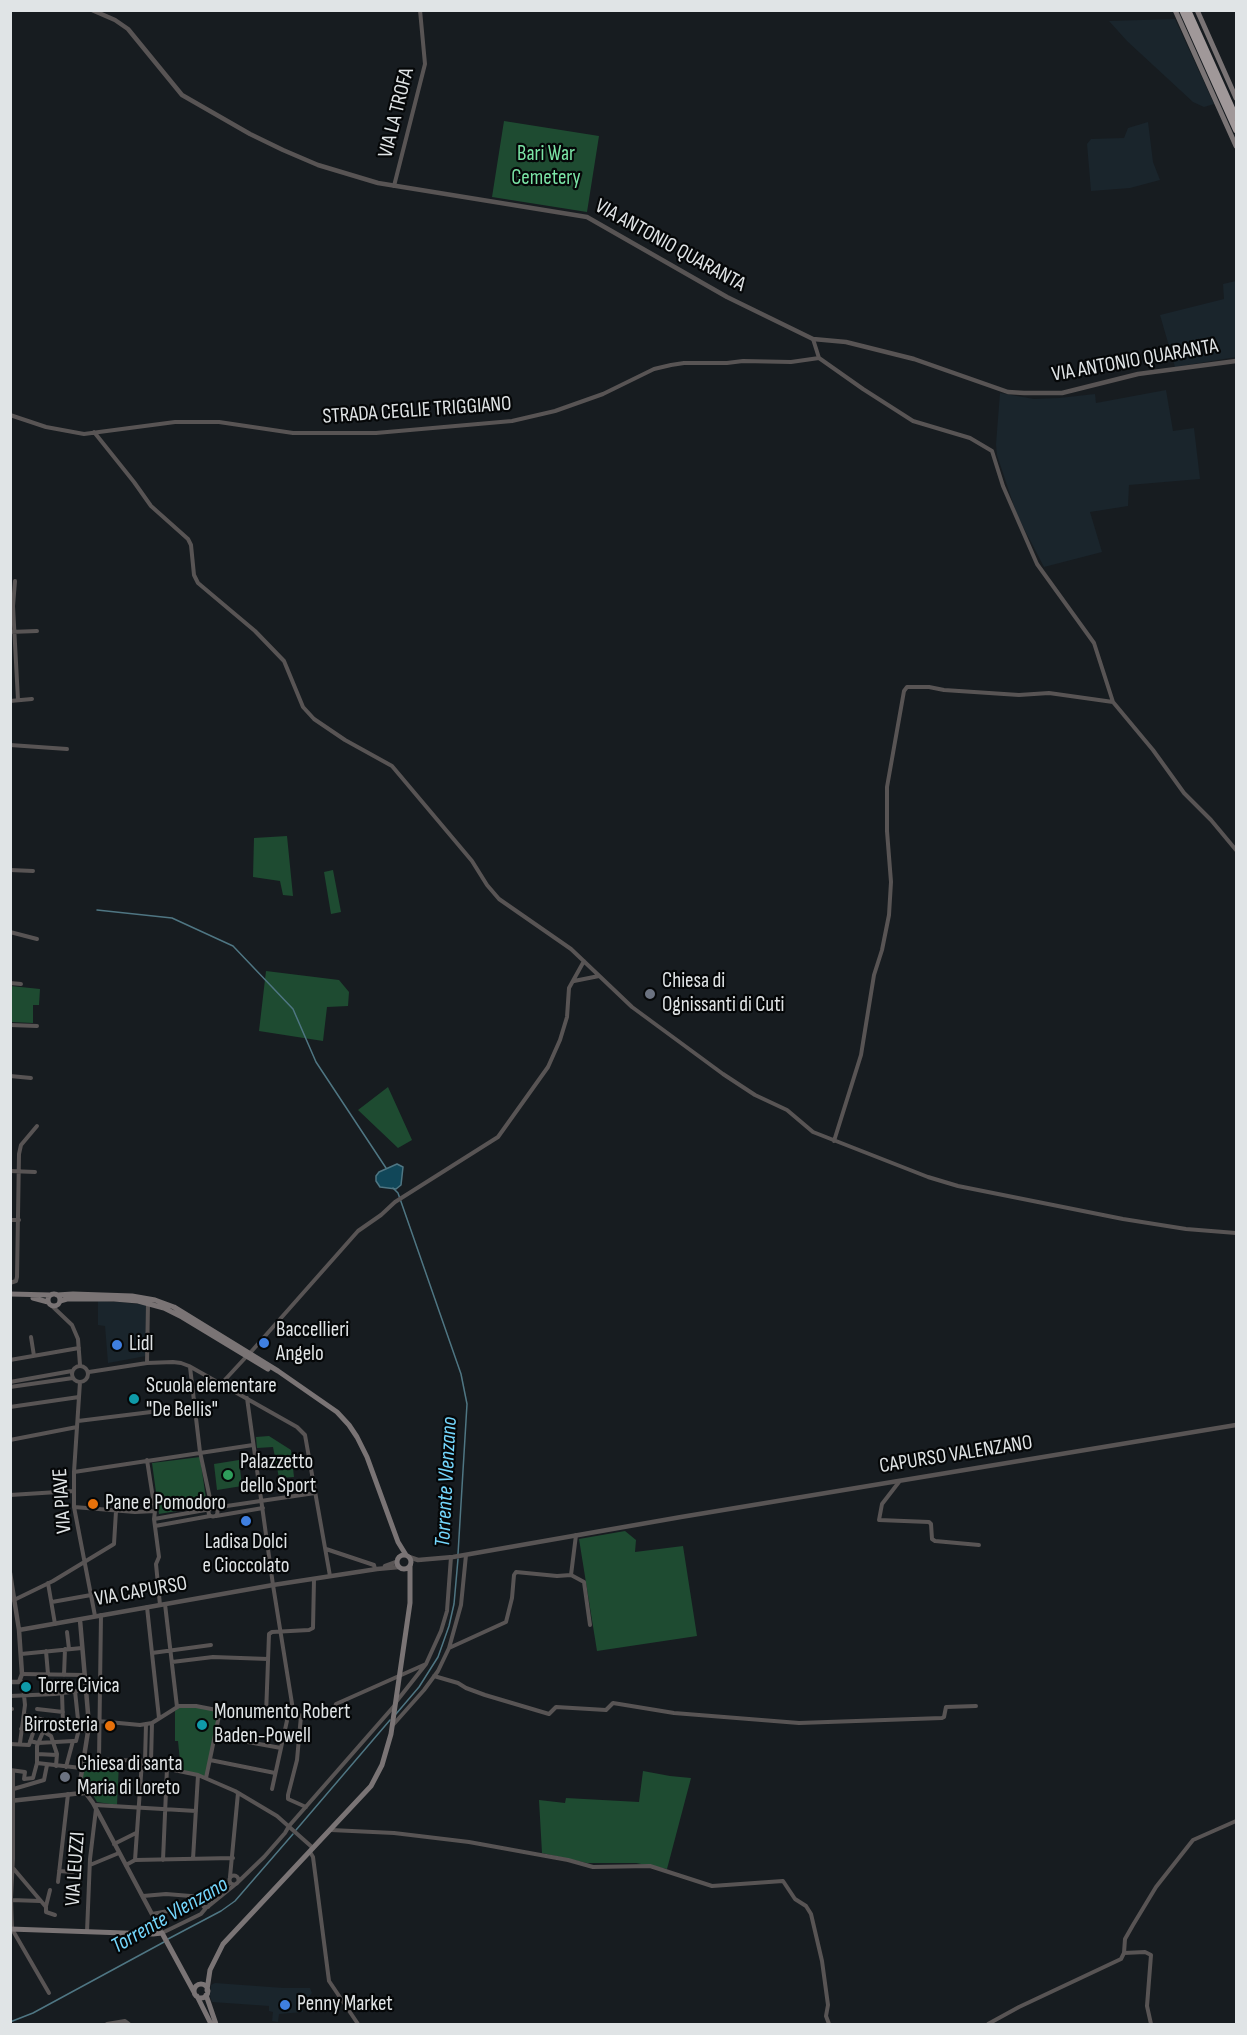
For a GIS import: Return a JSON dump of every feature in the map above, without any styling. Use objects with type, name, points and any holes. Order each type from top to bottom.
[{"type":"highway","points":[[1182,10],[1236,130]]},
{"type":"highway","points":[[1188,10],[1236,117]]},
{"type":"main road","points":[[1175,10],[1236,146]]},
{"type":"main road","points":[[1197,10],[1236,98]]},
{"type":"main road","points":[[10,1296],[73,1294],[155,1300],[183,1312],[248,1355]]},
{"type":"main road","points":[[54,1295],[60,1302]]},
{"type":"main road","points":[[50,1304],[54,1295]]},
{"type":"main road","points":[[10,1296],[37,1298],[50,1304],[66,1299],[130,1300],[148,1303],[182,1317],[289,1380],[337,1412],[349,1425],[367,1457],[398,1542],[409,1561],[410,1603],[392,1725],[385,1756],[371,1786],[223,1944],[210,1970],[198,1985],[196,1994]]},
{"type":"main road","points":[[398,1542],[399,1564],[410,1580]]},
{"type":"main road","points":[[399,1564],[409,1561]]},
{"type":"main road","points":[[399,1564],[409,1561]]},
{"type":"main road","points":[[11,1929],[162,1934],[213,2025]]},
{"type":"main road","points":[[196,1994],[202,1997],[207,1992],[210,1970]]},
{"type":"main road","points":[[186,1979],[198,1985],[204,1985],[213,2025]]},
{"type":"street","name":"VIA ANTONIO QUARANTA","points":[[92,10],[115,20],[128,29],[175,88],[197,104],[250,134],[318,165],[394,186],[587,217],[727,297],[813,339],[846,342],[914,359],[1008,392],[1024,393],[1062,393],[1138,374],[1236,361]]},
{"type":"street","name":"VIA LA TROFA","points":[[394,186],[425,64],[420,10]]},
{"type":"street","points":[[813,339],[819,358],[913,421],[969,438],[992,451],[1003,486],[1037,564],[1094,643],[1113,702],[1184,792],[1236,850]]},
{"type":"street","name":"STRADA CEGLIE TRIGGIANO","points":[[10,415],[46,427],[84,434],[175,422],[219,422],[293,433],[330,435],[376,433],[512,421],[555,411],[594,398],[654,369],[671,365],[743,361],[791,363],[819,358]]},
{"type":"street","points":[[94,432],[151,506],[188,539],[191,545],[194,575],[198,584],[272,646],[284,661],[303,707],[314,719],[345,740],[392,766],[472,861],[499,899],[547,931],[632,1007],[723,1074],[755,1095],[787,1110],[813,1132],[909,1171],[958,1186],[1123,1219],[1236,1233]]},
{"type":"street","points":[[15,581],[12,632],[18,700]]},
{"type":"street","points":[[12,632],[37,631]]},
{"type":"street","points":[[834,1141],[861,1055],[874,975],[889,915],[891,892],[887,786],[904,691],[908,687],[929,687],[1019,695],[1049,693],[1113,702]]},
{"type":"street","points":[[10,701],[32,699]]},
{"type":"street","points":[[10,745],[67,749]]},
{"type":"street","points":[[10,870],[33,871]]},
{"type":"street","points":[[10,932],[37,939]]},
{"type":"street","points":[[220,1384],[358,1231],[395,1202],[498,1137],[548,1066],[567,1017],[569,988],[584,962]]},
{"type":"street","points":[[573,981],[600,976]]},
{"type":"street","points":[[10,983],[21,984]]},
{"type":"street","points":[[10,1025],[37,1026]]},
{"type":"street","points":[[10,1076],[31,1078]]},
{"type":"street","points":[[10,1283],[17,1279],[18,1171],[21,1145],[37,1126]]},
{"type":"street","points":[[10,1171],[35,1172]]},
{"type":"street","points":[[10,1220],[19,1220]]},
{"type":"street","points":[[60,1302],[62,1314]]},
{"type":"street","points":[[147,1363],[148,1303]]},
{"type":"street","points":[[50,1304],[72,1325],[78,1339],[80,1365]]},
{"type":"street","points":[[31,1336],[34,1356]]},
{"type":"street","points":[[10,1360],[79,1348]]},
{"type":"street","points":[[88,1372],[147,1363],[172,1362],[189,1366],[297,1427],[304,1436],[330,1576]]},
{"type":"street","points":[[10,1382],[72,1371],[80,1365],[85,1366],[88,1372],[87,1379],[80,1382],[73,1378],[10,1387]]},
{"type":"street","points":[[189,1366],[200,1452],[212,1508]]},
{"type":"street","points":[[72,1371],[73,1378]]},
{"type":"street","name":"VIA PIAVE","points":[[80,1382],[74,1507],[91,1595],[98,1616],[99,1760]]},
{"type":"street","points":[[10,1407],[79,1397]]},
{"type":"street","points":[[247,1398],[294,1716]]},
{"type":"street","points":[[78,1421],[151,1412]]},
{"type":"street","name":"CAPURSO VALENZANO","points":[[409,1561],[465,1555],[1236,1425]]},
{"type":"street","points":[[10,1440],[78,1427]]},
{"type":"street","points":[[74,1472],[253,1445]]},
{"type":"street","points":[[147,1460],[159,1557],[156,1564],[177,1707]]},
{"type":"street","points":[[899,1482],[882,1504],[879,1520],[928,1522],[931,1524],[934,1541],[979,1545]]},
{"type":"street","points":[[10,1495],[74,1491]]},
{"type":"street","points":[[154,1519],[315,1493]]},
{"type":"street","points":[[250,1503],[252,1510]]},
{"type":"street","points":[[74,1507],[155,1512]]},
{"type":"street","points":[[212,1508],[208,1512],[213,1516]]},
{"type":"street","points":[[155,1526],[263,1508]]},
{"type":"street","points":[[14,1600],[114,1544],[116,1511]]},
{"type":"street","points":[[167,1516],[168,1524]]},
{"type":"street","points":[[571,1575],[576,1536]]},
{"type":"street","points":[[325,1549],[374,1565],[376,1569]]},
{"type":"street","points":[[392,1725],[434,1676],[449,1648],[461,1605],[465,1555]]},
{"type":"street","points":[[152,1914],[202,1905],[208,1906],[238,1882],[264,1857],[395,1705],[426,1664],[441,1631],[447,1611],[452,1557]]},
{"type":"street","name":"VIA CAPURSO","points":[[19,1630],[399,1564]]},
{"type":"street","points":[[449,1648],[506,1622],[516,1572],[571,1575],[584,1582],[591,1625]]},
{"type":"street","points":[[10,1573],[19,1630],[22,1674],[20,1680],[23,1684],[25,1706],[20,1743]]},
{"type":"street","points":[[266,1715],[269,1634],[313,1628],[314,1579]]},
{"type":"street","points":[[48,1583],[55,1625]]},
{"type":"street","points":[[51,1602],[91,1595]]},
{"type":"street","points":[[147,1607],[159,1718]]},
{"type":"street","points":[[81,1620],[88,1731],[80,1777],[82,1790],[95,1807],[162,1934],[201,1914],[211,1900],[206,1897],[166,1894],[143,1896]]},
{"type":"street","points":[[64,1675],[67,1632]]},
{"type":"street","points":[[152,1653],[211,1645]]},
{"type":"street","points":[[21,1654],[82,1648]]},
{"type":"street","points":[[46,1651],[48,1675]]},
{"type":"street","points":[[172,1662],[213,1657],[268,1659]]},
{"type":"street","points":[[98,1720],[146,1724],[152,1723],[177,1707],[196,1706],[237,1714],[332,1715],[336,1704],[426,1664]]},
{"type":"street","points":[[22,1674],[85,1675]]},
{"type":"street","points":[[434,1676],[458,1683],[485,1695],[549,1713],[556,1707],[606,1710],[613,1703],[674,1713],[799,1723],[942,1718],[946,1707],[976,1706]]},
{"type":"street","points":[[10,1682],[20,1680]]},
{"type":"street","points":[[10,1696],[86,1690]]},
{"type":"street","points":[[30,1741],[38,1743],[76,1741],[79,1729],[75,1691]]},
{"type":"street","points":[[62,1693],[63,1724]]},
{"type":"street","points":[[37,1709],[64,1712]]},
{"type":"street","points":[[44,1719],[46,1710]]},
{"type":"street","points":[[206,1778],[220,1711]]},
{"type":"street","points":[[24,1715],[88,1731]]},
{"type":"street","points":[[272,1789],[288,1716]]},
{"type":"street","points":[[301,1716],[297,1760],[288,1799],[306,1807]]},
{"type":"street","points":[[151,1762],[152,1723]]},
{"type":"street","points":[[21,1729],[28,1731],[30,1724],[51,1736],[57,1755],[56,1766]]},
{"type":"street","points":[[135,1860],[146,1724]]},
{"type":"street","points":[[43,1732],[38,1743],[37,1763],[33,1778],[24,1779],[26,1772],[12,1770],[10,1900],[11,1929],[49,1993]]},
{"type":"street","points":[[10,1744],[29,1745],[33,1733]]},
{"type":"street","points":[[215,1736],[281,1748]]},
{"type":"street","points":[[66,1767],[73,1741]]},
{"type":"street","points":[[37,1754],[57,1755]]},
{"type":"street","points":[[83,1759],[144,1761],[198,1775],[238,1793],[278,1816],[290,1826],[311,1849],[330,1981],[357,2025]]},
{"type":"street","points":[[210,1760],[275,1773]]},
{"type":"street","points":[[37,1763],[81,1768]]},
{"type":"street","points":[[11,1790],[44,1780],[47,1765]]},
{"type":"street","points":[[163,1860],[167,1768]]},
{"type":"street","points":[[194,1859],[198,1775]]},
{"type":"street","points":[[12,1801],[82,1790]]},
{"type":"street","points":[[202,1905],[201,1901],[206,1897],[222,1892],[230,1879],[238,1793]]},
{"type":"street","points":[[58,1882],[68,1794]]},
{"type":"street","points":[[95,1807],[196,1811]]},
{"type":"street","name":"VIA LEUZZI","points":[[87,1932],[95,1807]]},
{"type":"street","points":[[988,2025],[1121,1959],[1128,1933],[1156,1887],[1193,1840],[1236,1821]]},
{"type":"street","points":[[330,1830],[451,1839],[568,1860],[593,1867],[650,1866],[712,1886],[783,1881],[795,1899],[806,1906],[811,1914],[822,1961],[828,2005],[826,2016],[828,2025]]},
{"type":"street","points":[[114,1844],[137,1832]]},
{"type":"street","points":[[90,1865],[119,1853]]},
{"type":"street","points":[[125,1865],[135,1860],[232,1858]]},
{"type":"street","points":[[60,1871],[73,1872],[74,1863]]},
{"type":"street","points":[[12,1867],[46,1907]]},
{"type":"street","points":[[230,1879],[237,1876],[238,1882]]},
{"type":"street","points":[[230,1879],[234,1884],[238,1882]]},
{"type":"street","points":[[50,1890],[46,1912],[55,1915]]},
{"type":"street","points":[[10,1900],[40,1901]]},
{"type":"street","points":[[1124,1953],[1145,1952],[1151,1955],[1147,2007],[1151,2025]]},
{"type":"street","points":[[107,2025],[125,2021],[129,2025]]},
{"type":"shaded area","points":[[1175,19],[1214,104],[1204,107],[1193,102],[1127,41],[1109,21]]},
{"type":"shaded area","points":[[1148,122],[1153,162],[1160,180],[1130,188],[1091,191],[1087,144],[1091,139],[1124,138],[1128,128]]},
{"type":"shaded area","points":[[1236,281],[1236,357],[1175,367],[1160,315],[1224,299],[1223,284]]},
{"type":"shaded area","points":[[1166,390],[1173,431],[1194,428],[1200,479],[1129,485],[1128,506],[1090,512],[1102,552],[1044,567],[1017,515],[997,455],[1000,393],[1034,399],[1095,394],[1096,403]]},
{"type":"shaded area","points":[[98,1301],[146,1305],[146,1356],[108,1363],[105,1326],[98,1325]]},
{"type":"shaded area","points":[[215,1983],[310,1988],[312,1993],[301,2005],[303,2012],[279,2014],[278,2022],[272,2021],[273,2012],[269,2011],[269,2006],[212,2002],[211,1985]]},
{"type":"green space","name":"Bari War Cemetery","points":[[504,121],[599,136],[587,212],[492,197]]},
{"type":"green space","points":[[287,836],[293,896],[283,895],[280,881],[253,877],[254,838]]},
{"type":"green space","points":[[333,870],[341,912],[331,914],[324,872]]},
{"type":"green space","points":[[266,971],[339,980],[349,992],[348,1006],[327,1007],[323,1041],[259,1031]]},
{"type":"green space","points":[[11,986],[40,989],[39,1005],[33,1005],[33,1023],[11,1022]]},
{"type":"green space","points":[[388,1087],[412,1140],[398,1148],[358,1110]]},
{"type":"green space","points":[[269,1436],[291,1450],[294,1477],[279,1478],[273,1447],[257,1448],[256,1437]]},
{"type":"green space","points":[[200,1457],[207,1506],[159,1514],[152,1463]]},
{"type":"green space","name":"Palazzetto dello Sport","points":[[239,1460],[242,1486],[217,1490],[214,1464]]},
{"type":"green space","points":[[625,1531],[636,1540],[635,1552],[683,1546],[697,1636],[597,1651],[579,1539]]},
{"type":"green space","points":[[179,1706],[196,1706],[220,1711],[206,1778],[181,1771],[178,1741],[175,1741],[175,1711]]},
{"type":"green space","points":[[85,1762],[119,1763],[117,1805],[97,1802],[81,1774]]},
{"type":"green space","points":[[643,1771],[691,1778],[667,1869],[636,1863],[587,1863],[542,1853],[539,1800],[565,1803],[566,1798],[639,1802]]},
{"type":"water","points":[[397,1164],[403,1167],[401,1185],[396,1189],[380,1187],[376,1176],[379,1172]]},
{"type":"waterway","name":"Torrente Vlenzano","points":[[97,910],[172,918],[233,946],[293,1009],[316,1062],[386,1168]]},
{"type":"waterway","name":"Torrente Vlenzano","points":[[393,1188],[398,1193],[461,1374],[467,1404],[458,1554]]},
{"type":"waterway","name":"Torrente Vlenzano","points":[[396,1714],[419,1687],[438,1657],[454,1604],[458,1559]]},
{"type":"waterway","name":"Torrente Vlenzano","points":[[296,1830],[390,1720]]},
{"type":"waterway","name":"Torrente Vlenzano","points":[[168,1939],[235,1901],[293,1834]]},
{"type":"waterway","name":"Torrente Vlenzano","points":[[10,2022],[33,2013],[164,1942]]},
{"type":"place","name":"Chiesa di Ognissanti di Cuti","points":[[650,994]]},
{"type":"place","name":"Baccellieri Angelo","points":[[264,1343]]},
{"type":"place","name":"Lidl","points":[[117,1345]]},
{"type":"place","name":"Scuola elementare \"De Bellis\"","points":[[134,1399]]},
{"type":"place","name":"Palazzetto dello Sport","points":[[228,1475]]},
{"type":"place","name":"Pane e Pomodoro","points":[[93,1504]]},
{"type":"place","name":"Ladisa Dolci e Cioccolato","points":[[246,1521]]},
{"type":"place","name":"Torre Civica","points":[[26,1687]]},
{"type":"place","name":"Monumento Robert Baden-Powell","points":[[202,1725]]},
{"type":"place","name":"Birrosteria","points":[[110,1726]]},
{"type":"place","name":"Chiesa di santa Maria di Loreto","points":[[65,1777]]},
{"type":"place","name":"Penny Market","points":[[285,2005]]}]
